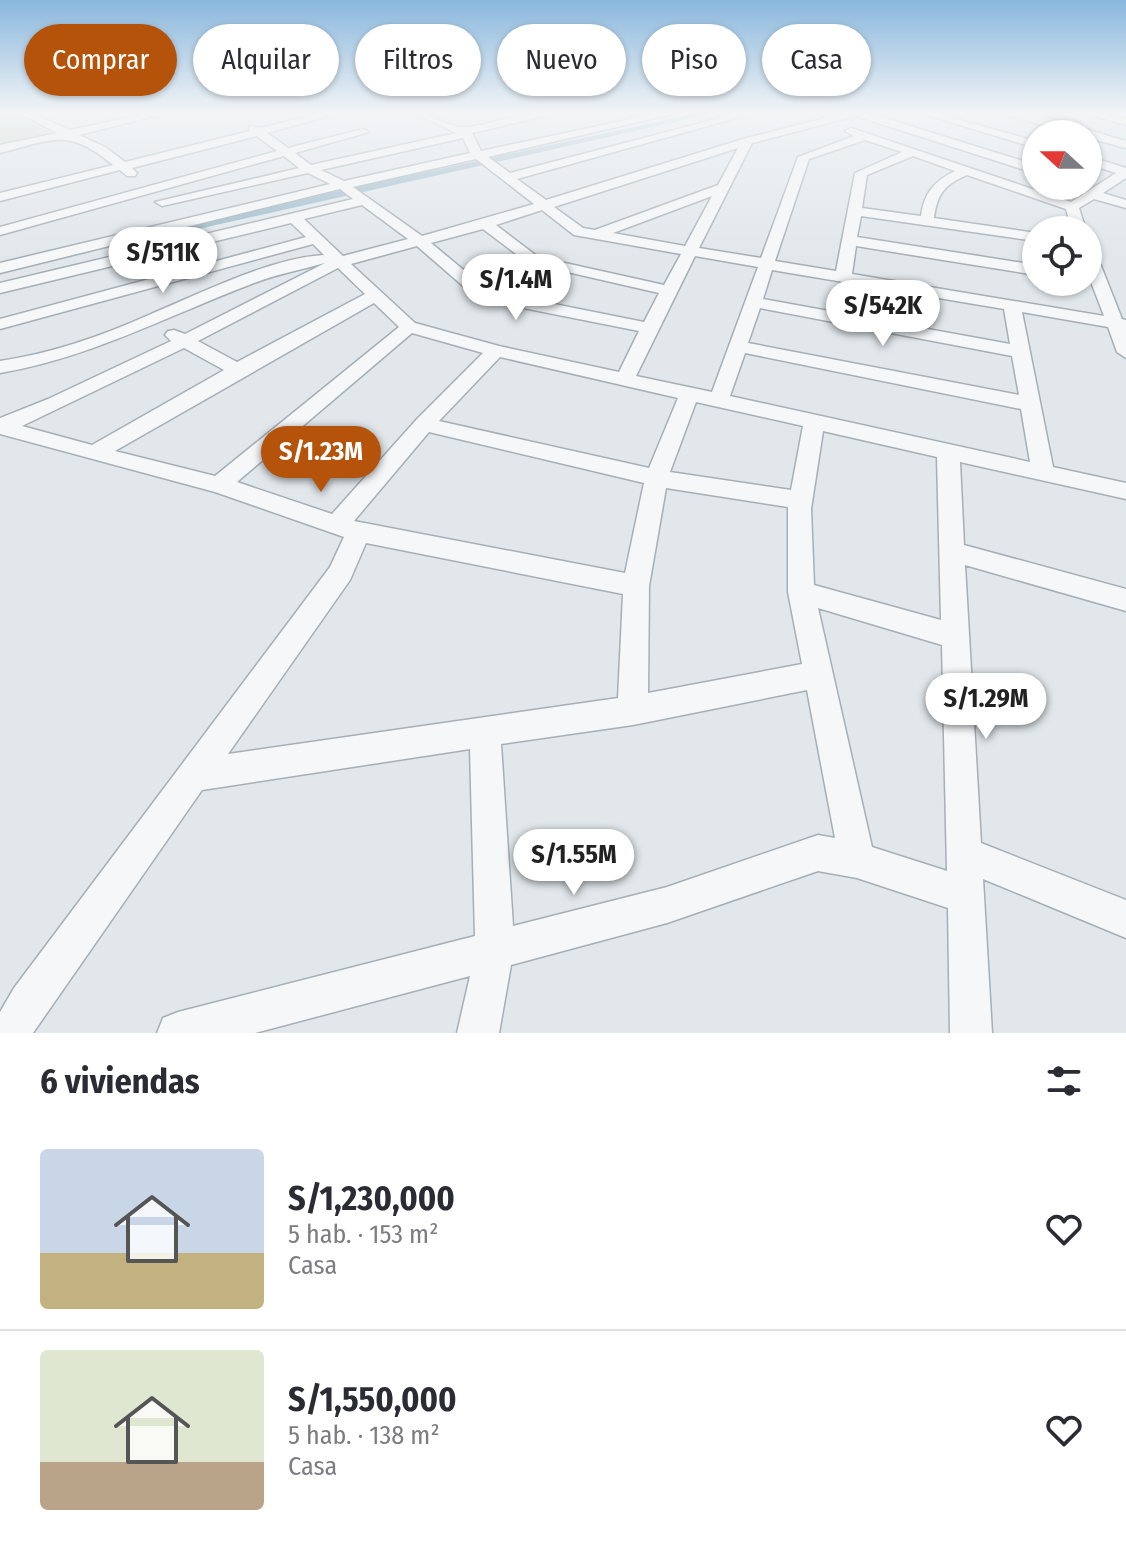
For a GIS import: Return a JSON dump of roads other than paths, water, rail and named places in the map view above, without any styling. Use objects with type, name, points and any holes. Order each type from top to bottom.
[{"type":"street","points":[[116,160],[154,193],[181,225]]},
{"type":"street","points":[[0,194],[136,160]]},
{"type":"street","points":[[0,231],[154,193],[260,160]]},
{"type":"street","points":[[297,160],[342,185],[420,241],[484,295],[648,328]]},
{"type":"street","points":[[154,193],[349,160]]},
{"type":"street","points":[[507,178],[577,160]]},
{"type":"street","points":[[627,160],[653,172]]},
{"type":"street","points":[[0,367],[27,364],[66,353],[153,322],[244,281],[485,224],[689,160]]},
{"type":"street","points":[[719,400],[803,160]]},
{"type":"street","points":[[843,278],[863,171],[892,160]]},
{"type":"street","points":[[933,160],[1072,207]]},
{"type":"street","points":[[0,268],[342,185],[485,161],[579,232],[1121,324]]},
{"type":"street","points":[[625,380],[666,290],[737,161]]},
{"type":"street","points":[[1102,164],[1126,172]]},
{"type":"street","points":[[927,221],[929,199],[934,190],[949,177],[966,171]]},
{"type":"street","points":[[1002,183],[1022,172]]},
{"type":"street","points":[[1102,188],[1126,172]]},
{"type":"street","points":[[596,235],[725,187]]},
{"type":"street","points":[[1102,197],[1126,204]]},
{"type":"street","points":[[1072,207],[1083,200]]},
{"type":"street","points":[[0,288],[363,201]]},
{"type":"street","points":[[1072,207],[1075,216]]},
{"type":"street","points":[[855,211],[1022,235]]},
{"type":"street","points":[[293,217],[409,327],[496,351],[1126,491]]},
{"type":"street","points":[[485,224],[533,260],[666,290]]},
{"type":"street","points":[[0,324],[317,239]]},
{"type":"street","points":[[849,240],[1022,268]]},
{"type":"street","points":[[127,259],[153,322],[237,370]]},
{"type":"street","points":[[1,426],[55,404],[185,341],[335,259]]},
{"type":"street","points":[[1102,292],[1121,324],[1126,352]]},
{"type":"street","points":[[95,453],[237,370],[375,295]]},
{"type":"street","points":[[753,302],[1021,352]]},
{"type":"street","points":[[1012,304],[1043,473]]},
{"type":"street","points":[[219,485],[409,327]]},
{"type":"street","points":[[737,346],[1030,404]]},
{"type":"street","points":[[11,1033],[28,1002],[341,573],[347,528],[424,424],[496,351]]},
{"type":"street","points":[[633,710],[636,586],[656,478],[689,394]]},
{"type":"street","points":[[814,423],[800,500],[801,592],[857,860]]},
{"type":"street","points":[[424,424],[656,478],[800,500]]},
{"type":"street","points":[[1,426],[38,439],[219,485],[347,528],[636,586]]},
{"type":"street","points":[[948,451],[971,1033]]},
{"type":"street","points":[[951,551],[1126,600]]},
{"type":"street","points":[[801,592],[954,636]]},
{"type":"street","points":[[192,775],[633,710],[820,674]]},
{"type":"street","points":[[478,1033],[495,949],[485,730]]},
{"type":"street","points":[[178,1033],[667,905],[818,853],[857,860],[964,895]]},
{"type":"street","points":[[962,853],[1126,919]]},
{"type":"waterway","points":[[149,236],[494,160]]}]
